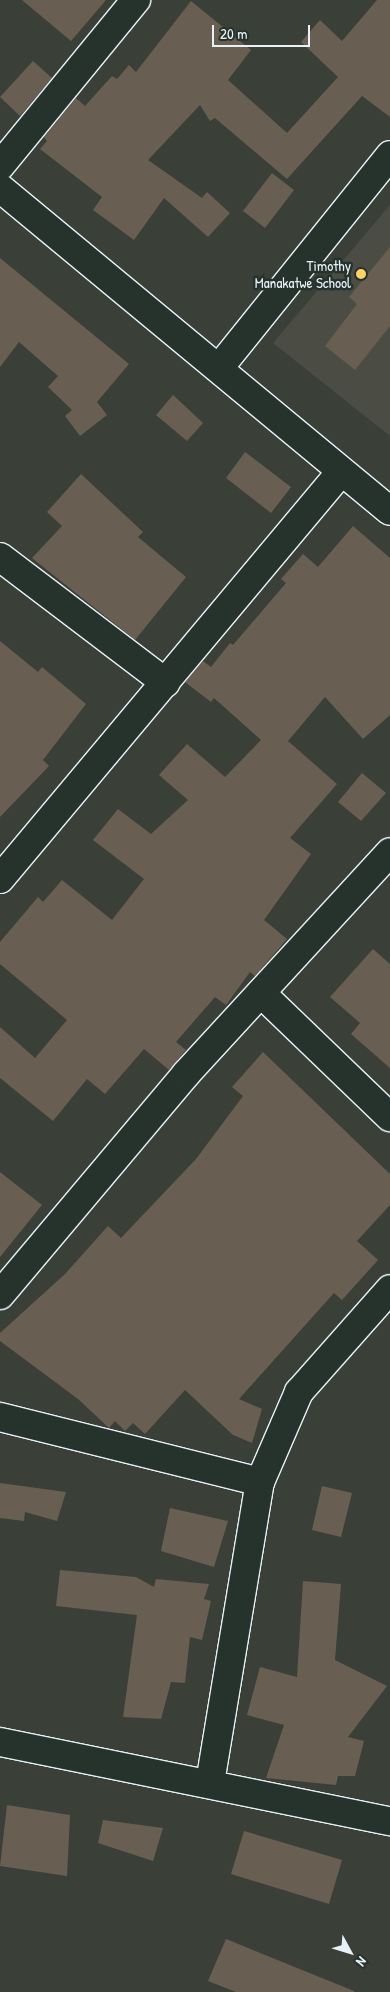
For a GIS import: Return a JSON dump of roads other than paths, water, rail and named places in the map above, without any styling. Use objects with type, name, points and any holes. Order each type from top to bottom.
[{"type":"street","points":[[0,166],[136,0]]},
{"type":"street","points":[[219,368],[390,154]]},
{"type":"street","points":[[0,188],[219,368],[340,473],[390,511]]},
{"type":"street","points":[[0,878],[166,683],[340,473]]},
{"type":"street","points":[[0,557],[166,683]]},
{"type":"street","points":[[0,1295],[186,1074],[390,852]]},
{"type":"street","points":[[261,992],[390,1117]]},
{"type":"street","points":[[210,1783],[260,1482],[298,1392],[390,1289]]},
{"type":"street","points":[[0,1417],[260,1482]]},
{"type":"street","points":[[0,1742],[210,1783],[390,1821]]},
{"type":"place","name":"Timothy Manakatwe School","points":[[361,274]]}]
